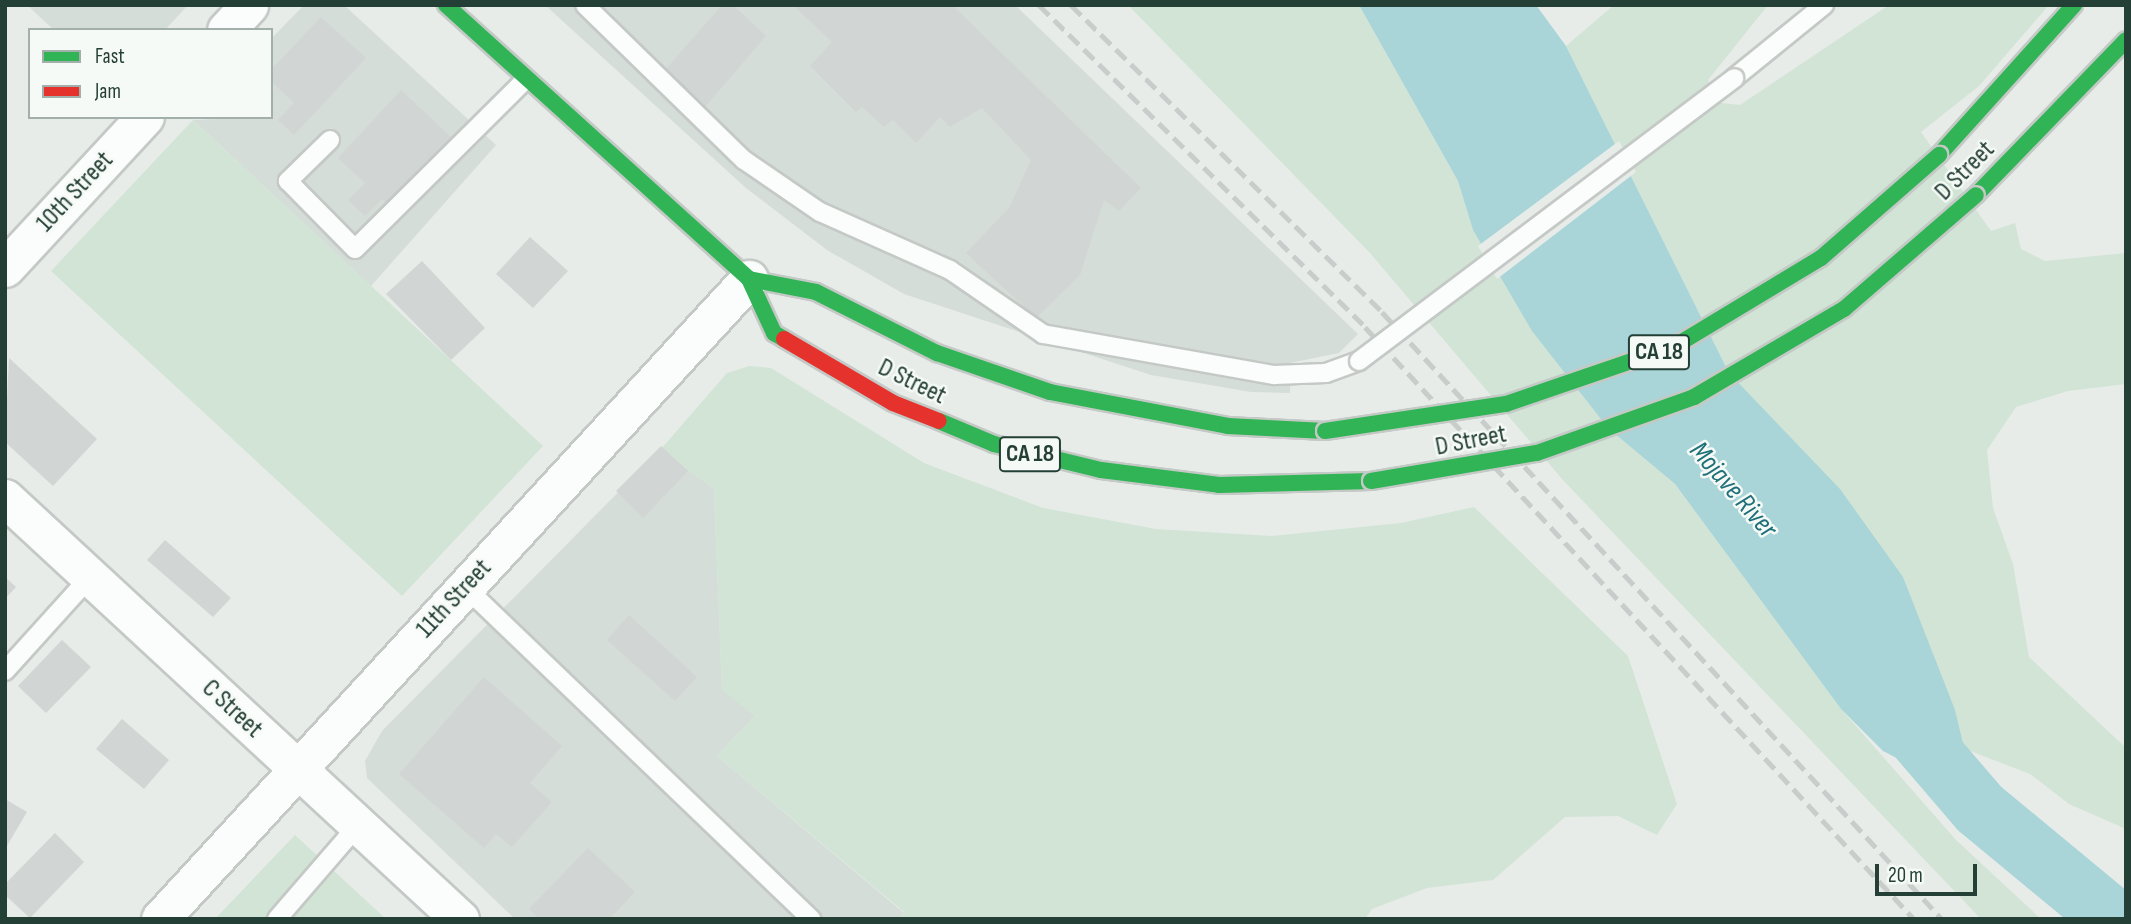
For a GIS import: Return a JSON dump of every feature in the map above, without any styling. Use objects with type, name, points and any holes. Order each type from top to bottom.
[{"type":"main road","name":"D Street","points":[[446,5],[749,279],[774,333],[893,403],[994,444],[1156,479],[1260,487],[1371,481],[1537,453],[1694,397],[1844,309],[1976,195],[2126,40]]},
{"type":"main road","name":"D Street","points":[[749,279],[816,292],[937,353],[1050,392],[1205,423],[1325,431],[1506,404],[1675,346],[1821,258],[1939,155],[2074,5]]},
{"type":"street","name":"10th Street","points":[[5,268],[143,119]]},
{"type":"street","name":"11th Street","points":[[160,919],[749,279]]},
{"type":"street","name":"C Street","points":[[5,498],[460,919]]},
{"type":"lane","points":[[585,5],[744,160],[820,212],[950,270],[1042,334],[1274,375],[1326,373],[1359,361],[1734,78],[1824,5]]},
{"type":"lane","points":[[330,140],[288,181],[355,249],[526,79]]},
{"type":"lane","points":[[5,671],[90,576]]},
{"type":"lane","points":[[465,587],[811,919]]},
{"type":"lane","points":[[277,919],[359,824]]},
{"type":"shaded area","points":[[27,5],[188,5],[167,28],[52,28]]},
{"type":"shaded area","points":[[304,5],[344,5],[496,145],[371,286],[193,120],[273,119],[273,37]]},
{"type":"shaded area","points":[[545,5],[1015,5],[1358,334],[1339,353],[1290,363],[1290,393],[1251,392],[1151,375],[904,294],[827,250],[746,188]]},
{"type":"shaded area","points":[[661,449],[714,489],[722,687],[755,716],[717,756],[904,913],[898,919],[515,919],[367,778],[365,761],[382,731]]},
{"type":"green space","points":[[1128,5],[1359,5],[1458,181],[1473,230],[1608,428],[1675,484],[1841,709],[1956,840],[2041,919],[1981,919],[1562,479],[1370,253]]},
{"type":"green space","points":[[1614,5],[1768,5],[1708,80],[1722,103],[1740,105],[1889,5],[2049,5],[1979,86],[1921,132],[1991,231],[2015,223],[2021,249],[2045,261],[2126,253],[2126,384],[2068,391],[2016,407],[1987,450],[1993,508],[2013,564],[2029,657],[2126,748],[2126,829],[2069,804],[2030,774],[1965,749],[1903,577],[1729,373],[1566,46]]},
{"type":"green space","points":[[193,120],[543,446],[402,596],[51,271]]},
{"type":"green space","points":[[750,366],[771,368],[924,463],[1043,508],[1156,529],[1272,536],[1401,523],[1474,507],[1628,656],[1677,804],[1657,835],[1618,816],[1565,817],[1493,880],[1427,888],[1372,909],[1365,919],[898,919],[904,912],[717,756],[755,716],[722,690],[714,489],[661,449],[727,373]]},
{"type":"green space","points":[[295,835],[386,919],[215,919]]},
{"type":"water","points":[[1359,5],[1536,5],[1566,46],[1729,373],[1840,489],[1903,577],[1955,710],[1971,777],[1926,773],[1883,751],[1841,709],[1675,484],[1608,428],[1532,331],[1473,230],[1458,181]]},
{"type":"pier","points":[[1619,141],[1636,172],[1497,279],[1478,246]]},
{"type":"building","points":[[722,5],[733,5],[766,36],[705,107],[665,70]]},
{"type":"building","points":[[793,5],[952,5],[1141,188],[1119,211],[1104,200],[1080,275],[1036,318],[966,253],[1009,208],[1031,160],[982,108],[950,127],[940,117],[916,143],[893,120],[884,127],[862,107],[856,112],[810,66],[832,42]]},
{"type":"building","points":[[321,17],[366,58],[294,135],[278,120],[294,103],[273,83],[273,68]]},
{"type":"building","points":[[401,90],[453,139],[389,205],[382,199],[365,216],[348,200],[365,183],[338,158]]},
{"type":"building","points":[[530,237],[568,271],[533,308],[496,274]]},
{"type":"building","points":[[422,261],[485,328],[451,360],[386,294]]},
{"type":"building","points":[[9,358],[97,439],[53,486],[5,442]]},
{"type":"building","points":[[661,446],[688,471],[643,518],[616,491]]},
{"type":"building","points":[[165,540],[231,598],[213,617],[147,560]]},
{"type":"building","points":[[5,577],[16,587],[5,599]]},
{"type":"building","points":[[629,615],[697,677],[675,701],[607,640]]},
{"type":"building","points":[[62,640],[91,667],[46,713],[18,686]]},
{"type":"building","points":[[484,677],[562,746],[530,783],[552,802],[512,847],[496,834],[484,848],[399,774]]},
{"type":"building","points":[[122,719],[169,760],[144,789],[96,749]]},
{"type":"building","points":[[5,799],[27,812],[5,849]]},
{"type":"building","points":[[55,833],[84,862],[30,918],[5,895],[5,884]]},
{"type":"building","points":[[588,848],[635,892],[609,919],[539,919],[529,909]]},
{"type":"waterway","name":"Mojave River","points":[[1895,710],[1979,808],[2113,919]]},
{"type":"railway","points":[[1039,5],[1365,327],[1914,919]]},
{"type":"railway","points":[[1071,5],[1382,312],[1942,919]]},
{"type":"traffic: fast","points":[[446,5],[749,279],[774,333],[784,339]]},
{"type":"traffic: fast","points":[[1939,155],[2074,5]]},
{"type":"traffic: fast","points":[[1976,195],[2126,40]]},
{"type":"traffic: fast","points":[[1325,431],[1506,404],[1675,346],[1821,258],[1939,155]]},
{"type":"traffic: fast","points":[[1371,481],[1537,453],[1694,397],[1844,309],[1976,195]]},
{"type":"traffic: fast","points":[[749,279],[816,292],[937,353],[1050,392],[1228,426],[1325,431]]},
{"type":"traffic: fast","points":[[939,421],[994,444],[1101,470],[1219,485],[1371,481]]},
{"type":"traffic: jam","points":[[784,339],[893,403],[939,421]]}]
